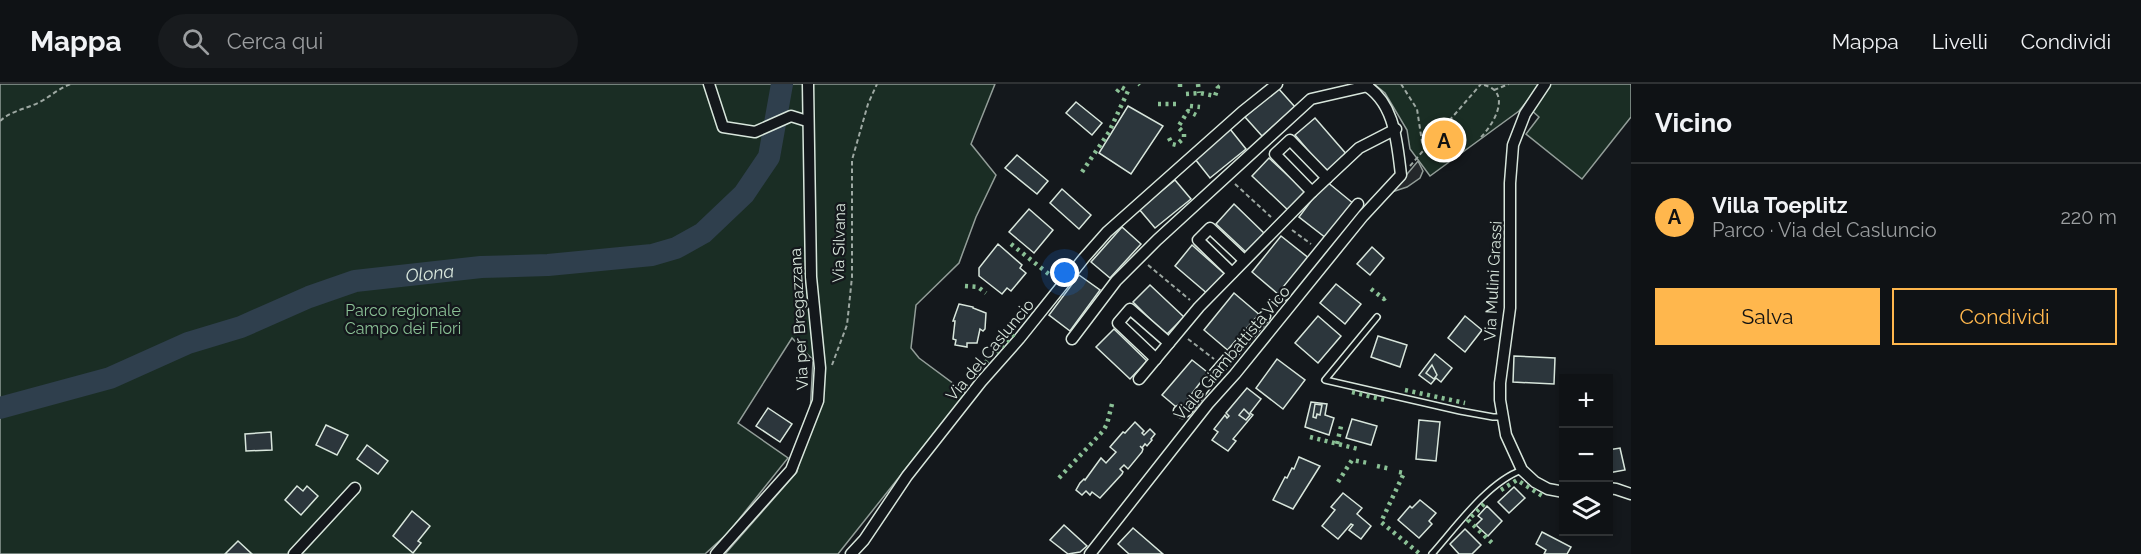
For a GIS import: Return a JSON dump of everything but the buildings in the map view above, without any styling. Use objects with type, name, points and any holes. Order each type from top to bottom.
[{"type":"street","points":[[709,84],[723,127],[755,132],[791,117],[807,121]]},
{"type":"street","name":"Via per Bregazzana","points":[[716,554],[792,470],[818,401],[820,368],[810,277],[808,84]]},
{"type":"street","name":"Via del Casluncio","points":[[851,554],[864,540],[907,476],[981,382],[1107,232],[1276,84]]},
{"type":"street","name":"Via Mulini Grassi","points":[[1545,84],[1525,114],[1518,131],[1511,163],[1511,292],[1500,382],[1501,417],[1514,455],[1522,470],[1535,482],[1548,489],[1559,491]]},
{"type":"street","points":[[1072,339],[1116,281],[1311,99],[1366,85],[1381,100],[1396,129],[1359,148],[1312,192],[1199,308],[1139,380]]},
{"type":"street","name":"Viale Giambattista Vico","points":[[1090,554],[1208,404],[1235,375],[1363,216],[1401,175],[1396,129]]},
{"type":"street","points":[[1312,192],[1275,154],[1290,140],[1327,178]]},
{"type":"street","points":[[1293,172],[1307,158]]},
{"type":"street","points":[[1284,295],[1317,248],[1358,204]]},
{"type":"street","points":[[1232,273],[1198,240],[1210,228],[1244,260]]},
{"type":"street","points":[[1215,257],[1227,244]]},
{"type":"street","points":[[1317,248],[1330,259]]},
{"type":"street","points":[[1156,359],[1118,323],[1130,309],[1169,343]]},
{"type":"street","points":[[1179,411],[1183,413],[1186,411],[1221,363],[1265,316]]},
{"type":"street","points":[[1136,341],[1150,326]]},
{"type":"street","points":[[1221,363],[1235,375]]},
{"type":"street","points":[[294,554],[355,488]]},
{"type":"street","points":[[1613,489],[1631,494]]},
{"type":"lane","points":[[1377,317],[1325,380],[1460,411],[1501,417]]},
{"type":"lane","points":[[1432,554],[1487,494],[1508,477],[1522,470]]},
{"type":"path","points":[[0,121],[71,84]]},
{"type":"path","name":"Via Silvana","points":[[831,369],[847,325],[852,278],[852,160],[868,104],[877,84]]},
{"type":"path","points":[[1401,84],[1417,109],[1422,142],[1426,149]]},
{"type":"path","points":[[1417,159],[1481,84],[1494,90],[1498,107],[1495,120],[1481,137]]},
{"type":"path","points":[[1494,90],[1509,84]]},
{"type":"path","points":[[1227,177],[1280,224],[1317,248]]},
{"type":"path","points":[[1140,257],[1199,308]]},
{"type":"path","points":[[1179,332],[1221,363]]},
{"type":"green space","name":"Parco regionale Campo dei Fiori","points":[[0,84],[995,84],[971,144],[996,175],[976,217],[959,263],[916,305],[911,348],[919,358],[966,393],[838,554],[725,554],[797,472],[810,414],[813,360],[792,338],[738,423],[788,458],[728,533],[705,554],[0,554]]},
{"type":"green space","points":[[1374,84],[1541,84],[1519,111],[1430,176],[1410,149],[1407,130],[1385,93]]},
{"type":"green space","points":[[1550,84],[1631,84],[1631,117],[1582,179],[1526,134],[1539,117],[1530,109]]},
{"type":"shaded area","points":[[1418,161],[1423,171],[1420,178],[1407,187],[1392,192]]},
{"type":"waterway","name":"Olona","points":[[0,408],[110,378],[188,343],[241,327],[309,297],[355,281],[481,267],[548,265],[652,255],[676,248],[703,233],[744,194],[769,157],[782,84]]},
{"type":"hedge","points":[[1180,84],[1180,91]]},
{"type":"hedge","points":[[1198,84],[1199,93]]},
{"type":"hedge","points":[[1186,94],[1200,93],[1215,96],[1218,87],[1215,84]]},
{"type":"hedge","points":[[1082,172],[1109,132],[1128,91],[1121,87],[1114,95]]},
{"type":"hedge","points":[[1158,104],[1179,104]]},
{"type":"hedge","points":[[1190,106],[1200,107]]},
{"type":"hedge","points":[[1169,138],[1172,144],[1176,145],[1184,138],[1184,133],[1178,127],[1188,111],[1196,115]]},
{"type":"hedge","points":[[1011,244],[1050,275]]},
{"type":"hedge","points":[[965,286],[978,287],[986,293]]},
{"type":"hedge","points":[[1371,289],[1384,299],[1388,295]]},
{"type":"hedge","points":[[974,372],[1016,332]]},
{"type":"hedge","points":[[1405,390],[1465,403]]},
{"type":"hedge","points":[[1352,392],[1385,400]]},
{"type":"hedge","points":[[1059,478],[1103,431],[1112,404]]},
{"type":"hedge","points":[[1337,444],[1342,422]]},
{"type":"hedge","points":[[1310,437],[1358,449]]},
{"type":"hedge","points":[[1338,482],[1352,460],[1368,463]]},
{"type":"hedge","points":[[1377,466],[1391,469]]},
{"type":"hedge","points":[[1399,472],[1404,473],[1381,522],[1420,554]]},
{"type":"hedge","points":[[1501,490],[1517,480],[1544,497]]},
{"type":"hedge","points":[[1484,504],[1468,520],[1492,543]]},
{"type":"place","name":"Villa Toeplitz","points":[[1444,140]]}]
